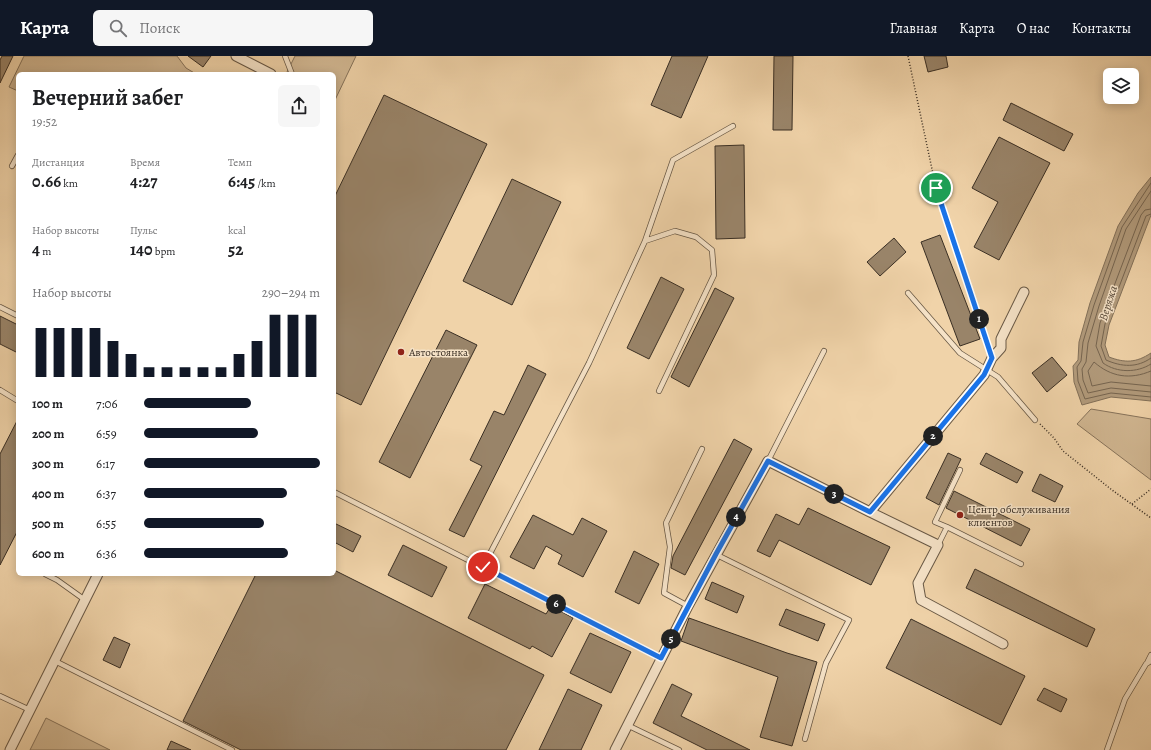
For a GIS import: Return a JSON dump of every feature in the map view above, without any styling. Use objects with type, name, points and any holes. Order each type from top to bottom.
[{"type":"street","points":[[236,56],[267,72]]},
{"type":"street","points":[[870,512],[984,375],[992,358],[1002,348],[1001,339],[1024,292]]},
{"type":"street","points":[[619,749],[627,725],[661,658],[716,554],[768,461],[938,545],[918,583],[921,600],[1004,644]]},
{"type":"street","points":[[10,750],[97,576]]},
{"type":"lane","points":[[285,56],[291,72]]},
{"type":"lane","points":[[483,567],[589,363],[645,241],[673,160],[733,126]]},
{"type":"lane","points":[[12,166],[16,159]]},
{"type":"lane","points":[[645,241],[675,231],[696,237],[712,250],[714,275],[659,391]]},
{"type":"lane","points":[[908,293],[960,353],[998,377],[1035,420]]},
{"type":"lane","points":[[0,307],[16,315]]},
{"type":"lane","points":[[768,461],[824,351]]},
{"type":"lane","points":[[0,390],[16,400]]},
{"type":"lane","points":[[688,606],[664,593],[670,547],[666,523],[702,449]]},
{"type":"lane","points":[[960,470],[935,522],[1021,564]]},
{"type":"lane","points":[[336,493],[661,658]]},
{"type":"lane","points":[[938,545],[947,527]]},
{"type":"lane","points":[[716,554],[849,620],[826,663],[804,739]]},
{"type":"lane","points":[[49,576],[57,580],[84,600]]},
{"type":"lane","points":[[1107,750],[1125,699],[1151,655]]},
{"type":"lane","points":[[55,661],[232,750]]},
{"type":"lane","points":[[1146,664],[1151,661]]},
{"type":"lane","points":[[0,696],[30,710]]},
{"type":"lane","points":[[627,725],[679,750]]},
{"type":"path","points":[[908,56],[936,188],[992,358]]},
{"type":"path","points":[[1035,420],[1054,438],[1063,451],[1151,518]]},
{"type":"path","points":[[1132,504],[1151,489]]},
{"type":"shaded area","points":[[24,56],[177,56],[186,68],[193,72],[16,72]]},
{"type":"shaded area","points":[[295,56],[356,56],[336,98],[336,72],[287,72]]},
{"type":"shaded area","points":[[16,73],[16,90],[9,87]]},
{"type":"shaded area","points":[[1091,409],[1151,419],[1151,480],[1077,424]]},
{"type":"shaded area","points":[[46,718],[110,750],[30,750]]},
{"type":"water","name":"Веряжа","points":[[1151,177],[1151,215],[1109,325],[1105,345],[1109,357],[1125,361],[1140,359],[1151,353],[1151,401],[1111,397],[1082,405],[1074,382],[1073,366],[1078,360],[1079,342],[1090,303],[1118,226],[1138,193]]},
{"type":"building","points":[[2,56],[13,56],[0,83],[0,60]]},
{"type":"building","points":[[188,56],[211,56],[203,67]]},
{"type":"building","points":[[672,56],[708,56],[681,118],[651,105]]},
{"type":"building","points":[[774,56],[793,56],[792,130],[773,130]]},
{"type":"building","points":[[924,56],[946,56],[948,67],[928,72]]},
{"type":"building","points":[[384,95],[487,144],[361,405],[336,393],[336,194]]},
{"type":"building","points":[[1011,103],[1073,134],[1064,151],[1003,120]]},
{"type":"building","points":[[999,137],[1050,163],[999,260],[974,247],[998,202],[972,188]]},
{"type":"building","points":[[744,145],[745,238],[716,239],[715,146]]},
{"type":"building","points":[[512,179],[561,202],[512,305],[463,281]]},
{"type":"building","points":[[940,235],[980,339],[960,346],[921,242]]},
{"type":"building","points":[[894,238],[906,252],[880,276],[867,262]]},
{"type":"building","points":[[661,277],[684,289],[649,359],[627,348]]},
{"type":"building","points":[[715,288],[734,298],[689,387],[671,377]]},
{"type":"building","points":[[0,316],[16,324],[16,352],[0,344]]},
{"type":"building","points":[[446,330],[477,345],[410,478],[379,462]]},
{"type":"building","points":[[1052,357],[1067,375],[1047,392],[1032,373]]},
{"type":"building","points":[[528,365],[546,374],[464,537],[449,530],[482,466],[470,460],[494,411],[504,415]]},
{"type":"building","points":[[16,423],[16,534],[0,565],[0,454]]},
{"type":"building","points":[[734,439],[752,449],[685,575],[671,568],[673,556]]},
{"type":"building","points":[[948,453],[961,459],[939,505],[926,498]]},
{"type":"building","points":[[986,453],[1023,472],[1017,483],[980,464]]},
{"type":"building","points":[[1040,474],[1063,486],[1055,502],[1032,491]]},
{"type":"building","points":[[954,491],[1030,529],[1021,546],[946,508]]},
{"type":"building","points":[[808,508],[890,547],[871,585],[779,540],[770,557],[757,551],[776,514],[799,525]]},
{"type":"building","points":[[533,515],[573,535],[582,518],[607,531],[583,577],[558,564],[562,555],[546,546],[534,569],[510,557]]},
{"type":"building","points":[[336,524],[361,536],[353,552],[336,543]]},
{"type":"building","points":[[403,545],[447,567],[432,597],[388,575]]},
{"type":"building","points":[[634,551],[659,564],[639,604],[615,592]]},
{"type":"building","points":[[975,569],[1095,629],[1087,647],[966,588]]},
{"type":"building","points":[[336,571],[544,675],[506,750],[241,750],[183,721],[255,576],[336,576]]},
{"type":"building","points":[[712,582],[744,596],[737,613],[705,599]]},
{"type":"building","points":[[485,584],[546,614],[551,606],[573,618],[552,657],[532,646],[530,649],[468,618]]},
{"type":"building","points":[[786,609],[825,624],[818,641],[779,625]]},
{"type":"building","points":[[689,618],[787,653],[817,662],[792,746],[760,737],[778,677],[681,641]]},
{"type":"building","points":[[911,619],[1025,676],[1001,725],[886,668]]},
{"type":"building","points":[[590,633],[631,652],[611,693],[570,673]]},
{"type":"building","points":[[114,637],[130,644],[120,668],[103,660]]},
{"type":"building","points":[[672,684],[692,694],[681,716],[750,750],[707,750],[653,723]]},
{"type":"building","points":[[1044,688],[1067,699],[1061,712],[1037,700]]},
{"type":"building","points":[[568,689],[602,705],[581,750],[539,750]]},
{"type":"building","points":[[171,741],[191,750],[167,750]]},
{"type":"place","name":"Автостоянка","points":[[401,352]]},
{"type":"place","name":"Центр обслуживания клиентов","points":[[960,515]]},
{"type":"route","points":[[483,567],[661,658],[716,554],[768,461],[870,512],[984,375],[992,358],[936,188]]}]
